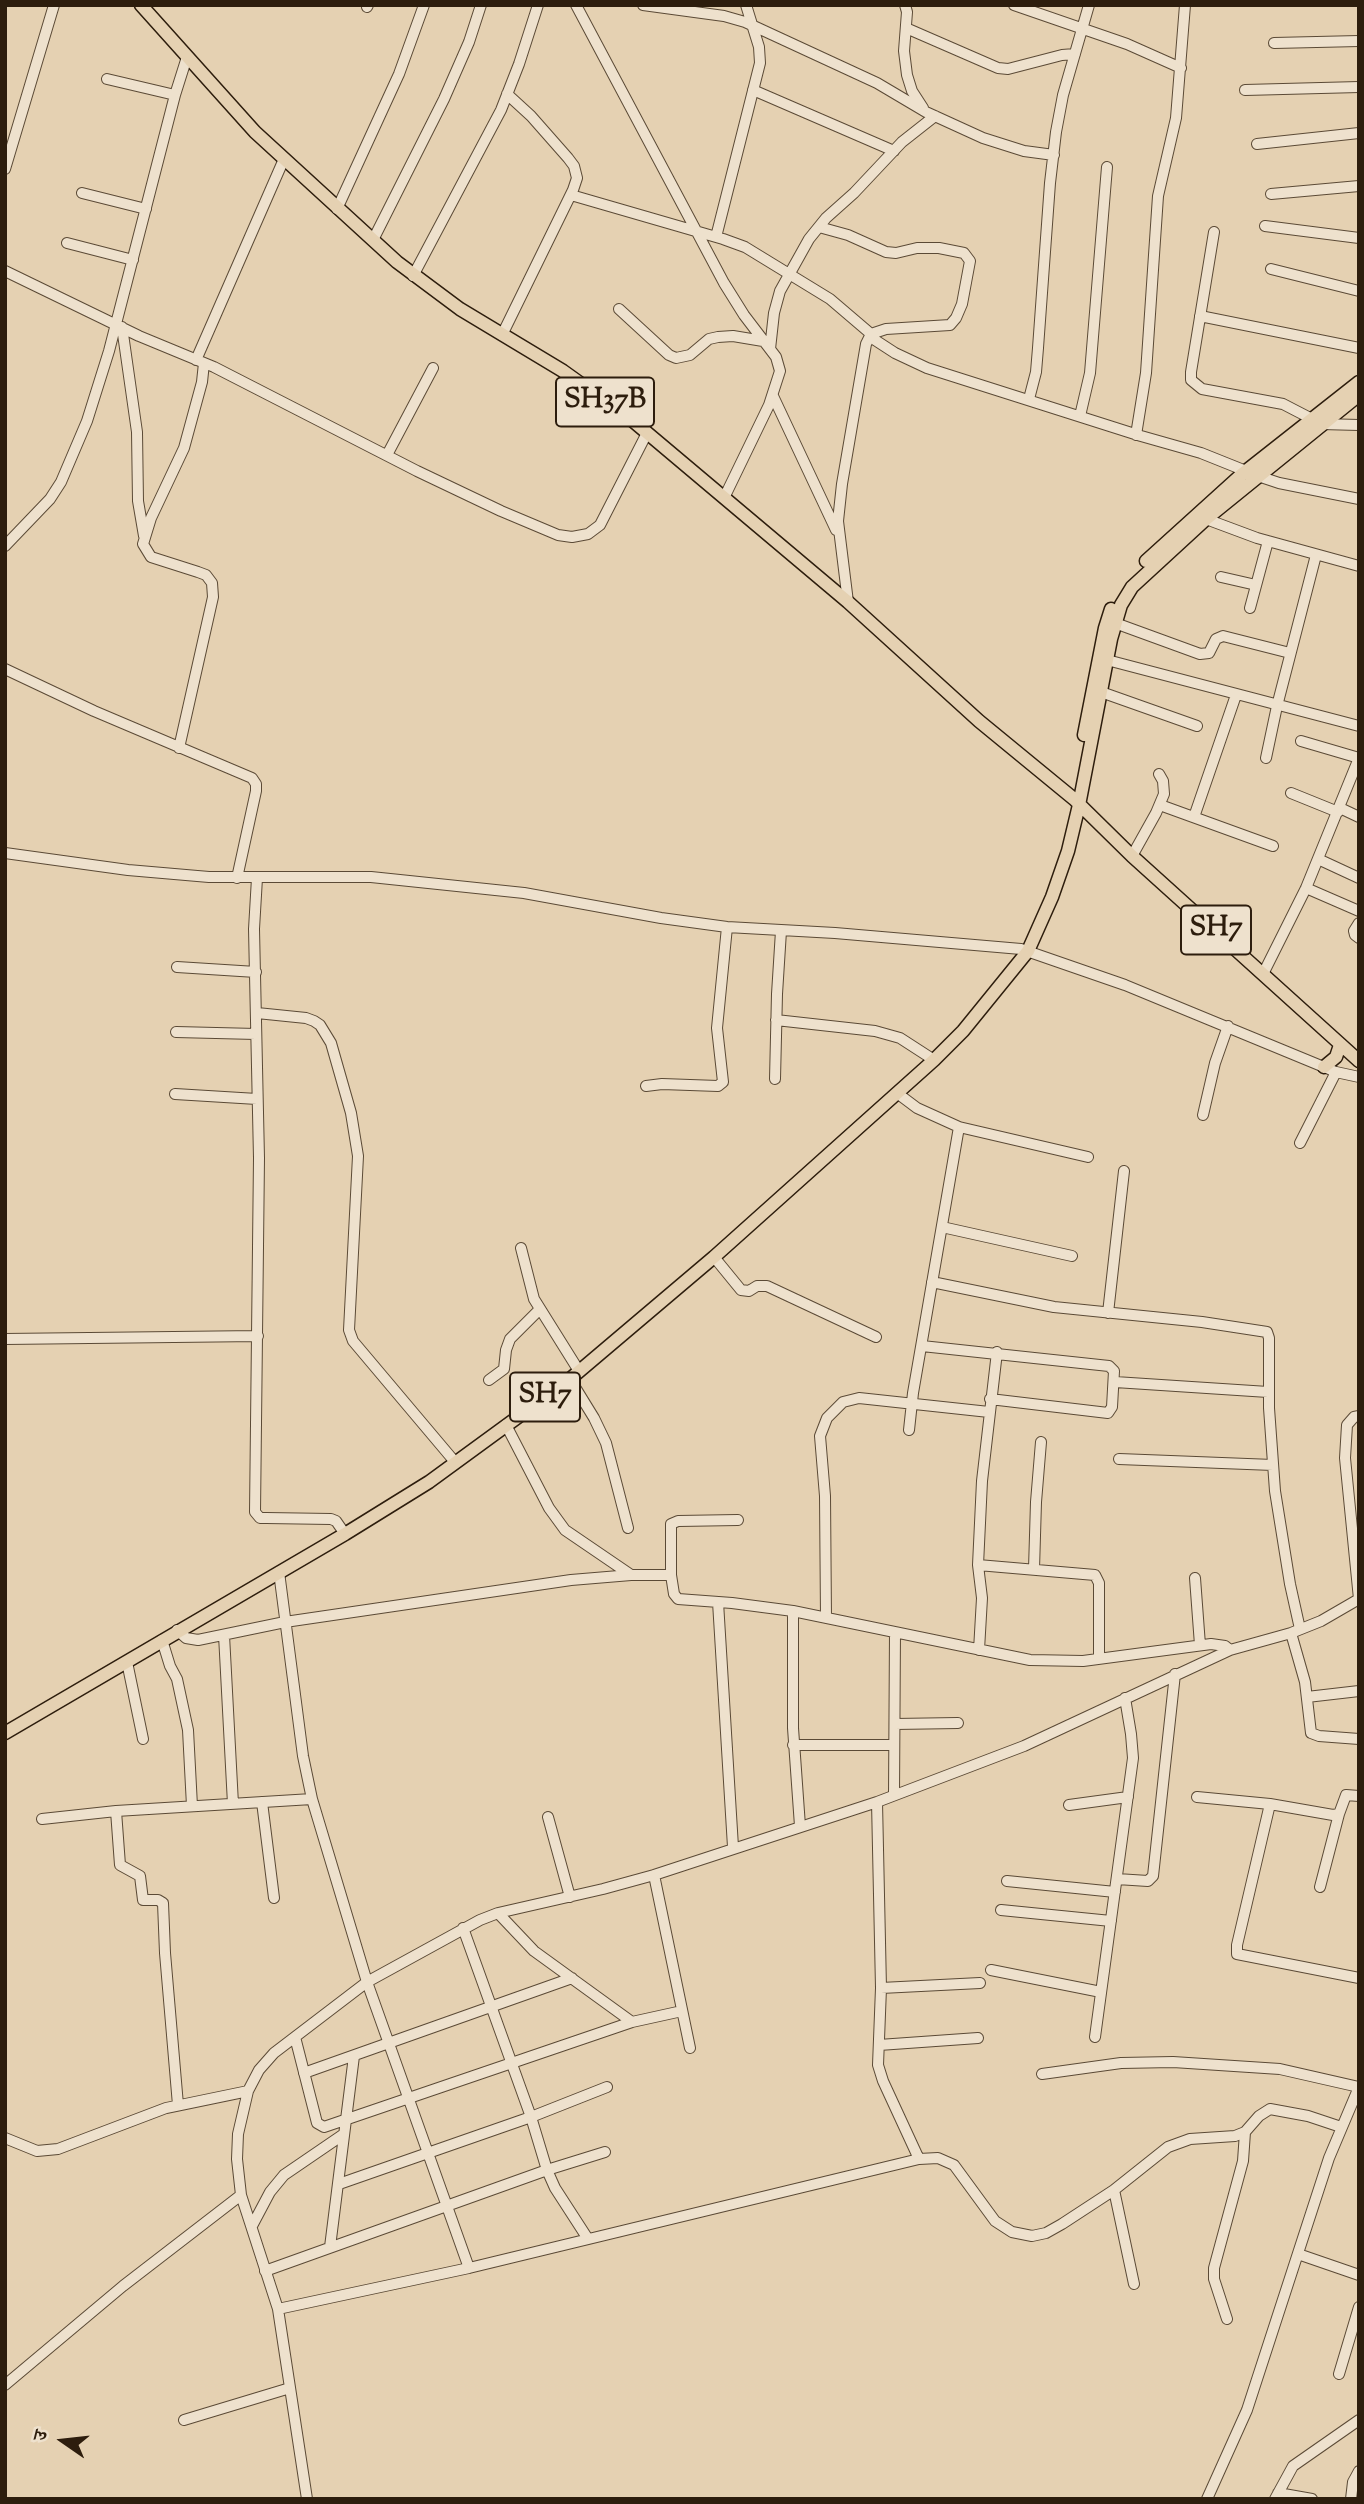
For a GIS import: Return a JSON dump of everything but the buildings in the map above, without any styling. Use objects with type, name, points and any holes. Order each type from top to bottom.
[{"type":"main road","name":"SH37B","points":[[141,5],[255,132],[413,276],[502,335],[563,371],[648,433],[848,602],[979,721],[1076,802]]},
{"type":"main road","points":[[1076,802],[1091,695],[1113,603],[1147,560],[1316,422],[1359,382]]},
{"type":"main road","points":[[1316,422],[1359,395]]},
{"type":"main road","points":[[1076,802],[1121,605],[1132,587],[1151,567],[1206,520],[1252,474]]},
{"type":"main road","name":"SH7","points":[[5,1733],[410,1495],[574,1375],[714,1257],[934,1060],[963,1031],[1014,969],[1025,950],[1054,872],[1076,802],[1359,1061]]},
{"type":"main road","points":[[1330,1070],[1340,1045]]},
{"type":"street","points":[[5,169],[54,5]]},
{"type":"street","points":[[337,209],[399,74],[424,5]]},
{"type":"street","points":[[373,240],[444,99],[469,42],[481,5]]},
{"type":"street","points":[[413,276],[508,94],[538,5]]},
{"type":"street","points":[[576,5],[724,283],[776,357],[780,371],[773,396],[724,498]]},
{"type":"street","points":[[643,5],[724,16],[753,25],[877,83],[930,114],[1003,146],[1054,155]]},
{"type":"street","points":[[716,237],[760,63],[759,47],[746,5]]},
{"type":"street","points":[[905,5],[906,75],[912,91],[930,114]]},
{"type":"street","points":[[1014,5],[1083,28],[1181,68]]},
{"type":"street","points":[[1029,399],[1036,372],[1054,155],[1063,95],[1089,5]]},
{"type":"street","points":[[1136,435],[1146,373],[1158,196],[1176,118],[1185,5]]},
{"type":"street","points":[[906,28],[998,68],[1008,69],[1075,54]]},
{"type":"street","points":[[1275,43],[1359,41]]},
{"type":"street","points":[[5,546],[50,499],[61,482],[87,421],[119,326],[133,260],[187,57]]},
{"type":"street","points":[[107,79],[175,95]]},
{"type":"street","points":[[1245,90],[1359,87]]},
{"type":"street","points":[[753,90],[894,151]]},
{"type":"street","points":[[502,335],[577,178],[574,166],[508,94]]},
{"type":"street","points":[[766,345],[780,291],[819,227],[930,114]]},
{"type":"street","points":[[1257,144],[1359,133]]},
{"type":"street","points":[[144,536],[184,447],[202,382],[200,361],[284,159]]},
{"type":"street","points":[[1080,416],[1090,373],[1107,167]]},
{"type":"street","points":[[1271,194],[1359,186]]},
{"type":"street","points":[[82,193],[146,209]]},
{"type":"street","points":[[571,195],[745,247],[830,299],[875,340],[927,368],[1201,453],[1279,483],[1359,499]]},
{"type":"street","points":[[1265,226],[1359,238]]},
{"type":"street","points":[[819,227],[848,235],[886,252],[939,248],[960,251],[968,255],[970,261],[962,304],[950,325],[898,326],[871,334],[866,344],[838,521],[848,602]]},
{"type":"street","points":[[1214,232],[1191,380],[1202,389],[1283,404],[1316,422],[1359,425]]},
{"type":"street","points":[[67,243],[133,260]]},
{"type":"street","points":[[1271,269],[1359,291]]},
{"type":"street","points":[[5,271],[119,326],[200,361],[501,511],[558,535],[572,537],[588,534],[600,525],[648,433]]},
{"type":"street","points":[[619,309],[669,355],[676,358],[690,355],[709,339],[718,337],[733,336],[766,345]]},
{"type":"street","points":[[1200,316],[1359,348]]},
{"type":"street","points":[[119,326],[136,420],[138,501],[143,544],[151,557],[206,575],[212,583],[213,597],[179,748]]},
{"type":"street","points":[[387,455],[433,368]]},
{"type":"street","points":[[773,396],[840,537]]},
{"type":"street","points":[[1206,520],[1268,541],[1359,566]]},
{"type":"street","points":[[1250,608],[1268,541]]},
{"type":"street","points":[[1266,758],[1316,555]]},
{"type":"street","points":[[1222,577],[1256,585]]},
{"type":"street","points":[[1115,623],[1200,654],[1209,653],[1216,639],[1223,636],[1290,653]]},
{"type":"street","points":[[1107,660],[1359,726]]},
{"type":"street","points":[[5,669],[245,775],[256,784],[237,878]]},
{"type":"street","points":[[1101,692],[1197,726]]},
{"type":"street","points":[[1194,817],[1236,695]]},
{"type":"street","points":[[1263,974],[1306,888],[1359,758],[1301,741]]},
{"type":"street","points":[[1132,856],[1160,804],[1164,787],[1159,775]]},
{"type":"street","points":[[1291,793],[1359,817]]},
{"type":"street","points":[[1160,804],[1273,846]]},
{"type":"street","points":[[5,853],[151,872],[237,878],[345,875],[480,888],[727,927],[835,933],[1025,950],[1093,973],[1228,1026],[1330,1070],[1359,1077]]},
{"type":"street","points":[[1318,859],[1359,878]]},
{"type":"street","points":[[257,878],[254,929],[257,972],[258,1336],[255,1512],[260,1518],[331,1519],[336,1521],[345,1534]]},
{"type":"street","points":[[1306,888],[1359,911]]},
{"type":"street","points":[[1359,923],[1354,931],[1359,937]]},
{"type":"street","points":[[646,1086],[718,1086],[723,1082],[717,1028],[727,927]]},
{"type":"street","points":[[775,1079],[781,931]]},
{"type":"street","points":[[177,967],[257,972]]},
{"type":"street","points":[[257,1013],[314,1021],[320,1025],[331,1043],[351,1113],[358,1156],[349,1329],[353,1341],[455,1462]]},
{"type":"street","points":[[776,1020],[875,1031],[900,1038],[934,1060]]},
{"type":"street","points":[[1203,1115],[1215,1063],[1228,1026]]},
{"type":"street","points":[[176,1031],[256,1034]]},
{"type":"street","points":[[1300,1143],[1330,1070]]},
{"type":"street","points":[[897,1093],[917,1108],[959,1128],[1088,1157]]},
{"type":"street","points":[[174,1094],[257,1099]]},
{"type":"street","points":[[909,1430],[911,1404],[959,1128]]},
{"type":"street","points":[[1108,1313],[1124,1171]]},
{"type":"street","points":[[942,1227],[1072,1256]]},
{"type":"street","points":[[521,1248],[530,1289],[606,1443],[628,1528]]},
{"type":"street","points":[[714,1257],[741,1290],[749,1291],[757,1286],[767,1286],[876,1337]]},
{"type":"street","points":[[932,1282],[1039,1305],[1186,1320],[1266,1332],[1269,1338],[1268,1392],[1273,1465],[1311,1733],[1359,1739]]},
{"type":"street","points":[[489,1380],[504,1369],[510,1339],[540,1310]]},
{"type":"street","points":[[5,1339],[258,1336]]},
{"type":"street","points":[[922,1346],[997,1352],[1109,1366],[1114,1369],[1112,1406],[1108,1413],[990,1399]]},
{"type":"street","points":[[979,1650],[982,1598],[978,1565],[990,1399],[997,1352]]},
{"type":"street","points":[[1115,1382],[1268,1392]]},
{"type":"street","points":[[826,1618],[825,1496],[820,1436],[827,1418],[843,1402],[868,1398],[989,1412]]},
{"type":"street","points":[[307,2499],[278,2309],[241,2195],[238,2134],[247,2091],[259,2070],[274,2053],[367,1982],[463,1928],[498,1913],[654,1875],[877,1802],[1024,1746],[1230,1650],[1321,1621],[1359,1599],[1345,1458],[1348,1424],[1354,1417],[1359,1416]]},
{"type":"street","points":[[506,1425],[549,1508],[565,1530],[631,1575]]},
{"type":"street","points":[[1034,1569],[1041,1442]]},
{"type":"street","points":[[1119,1459],[1273,1465]]},
{"type":"street","points":[[738,1520],[678,1521],[671,1524],[671,1575],[674,1594],[678,1599],[793,1611],[1030,1660],[1099,1659],[1219,1645],[1230,1650]]},
{"type":"street","points":[[978,1565],[1090,1574],[1098,1577],[1099,1659]]},
{"type":"street","points":[[279,1572],[303,1756],[312,1799],[367,1982],[469,2268]]},
{"type":"street","points":[[177,1630],[191,1640],[285,1622],[571,1580],[671,1575]]},
{"type":"street","points":[[1195,1578],[1200,1646]]},
{"type":"street","points":[[719,1602],[733,1847]]},
{"type":"street","points":[[793,1611],[793,1745],[800,1826]]},
{"type":"street","points":[[894,1795],[895,1632]]},
{"type":"street","points":[[224,1635],[233,1804]]},
{"type":"street","points":[[162,1640],[177,1679],[188,1730],[192,1806]]},
{"type":"street","points":[[127,1662],[143,1740]]},
{"type":"street","points":[[1117,1879],[1148,1881],[1153,1876],[1175,1674]]},
{"type":"street","points":[[1307,1697],[1359,1691]]},
{"type":"street","points":[[1095,2037],[1133,1747],[1125,1698]]},
{"type":"street","points":[[895,1724],[958,1723]]},
{"type":"street","points":[[793,1745],[894,1745]]},
{"type":"street","points":[[1320,1887],[1346,1795],[1359,1796]]},
{"type":"street","points":[[1069,1805],[1128,1797]]},
{"type":"street","points":[[1197,1797],[1339,1814]]},
{"type":"street","points":[[42,1819],[116,1811],[312,1799]]},
{"type":"street","points":[[262,1802],[274,1898]]},
{"type":"street","points":[[877,1802],[880,2074],[919,2159]]},
{"type":"street","points":[[1270,1804],[1237,1954],[1359,1978]]},
{"type":"street","points":[[116,1811],[120,1865],[140,1877],[144,1900],[158,1900],[163,1903],[164,1953],[178,2105]]},
{"type":"street","points":[[548,1817],[570,1897]]},
{"type":"street","points":[[654,1875],[690,2048]]},
{"type":"street","points":[[1007,1881],[1115,1892]]},
{"type":"street","points":[[1002,1910],[1111,1921]]},
{"type":"street","points":[[498,1913],[534,1951],[632,2022]]},
{"type":"street","points":[[463,1928],[513,2064],[547,2170],[555,2188],[588,2239]]},
{"type":"street","points":[[991,1970],[1101,1992]]},
{"type":"street","points":[[304,2073],[572,1978]]},
{"type":"street","points":[[881,1988],[980,1983]]},
{"type":"street","points":[[295,2037],[317,2123],[324,2127],[632,2022],[682,2011]]},
{"type":"street","points":[[878,2045],[978,2038]]},
{"type":"street","points":[[330,2247],[354,2056]]},
{"type":"street","points":[[1042,2074],[1121,2063],[1173,2062],[1280,2069],[1359,2087],[1341,2127],[1248,2410],[1207,2499]]},
{"type":"street","points":[[339,2184],[531,2117],[607,2087]]},
{"type":"street","points":[[5,2138],[24,2147],[48,2151],[178,2105],[247,2091]]},
{"type":"street","points":[[278,2309],[469,2268],[919,2159],[938,2158],[954,2165],[995,2221],[1012,2232],[1022,2235],[1046,2233],[1115,2190],[1178,2142],[1235,2136],[1245,2132],[1259,2116],[1270,2109],[1341,2127]]},
{"type":"street","points":[[1227,2319],[1214,2279],[1214,2268],[1243,2161],[1245,2132]]},
{"type":"street","points":[[252,2226],[270,2192],[284,2175],[344,2134]]},
{"type":"street","points":[[265,2271],[604,2152]]},
{"type":"street","points":[[1115,2190],[1134,2284]]},
{"type":"street","points":[[5,2385],[123,2286],[241,2195]]},
{"type":"street","points":[[1298,2254],[1359,2274]]},
{"type":"street","points":[[1339,2374],[1359,2307]]},
{"type":"street","points":[[184,2420],[290,2388]]},
{"type":"street","points":[[1312,2499],[1276,2496],[1293,2466],[1359,2420]]},
{"type":"street","points":[[1351,2499],[1353,2482],[1359,2471]]}]
